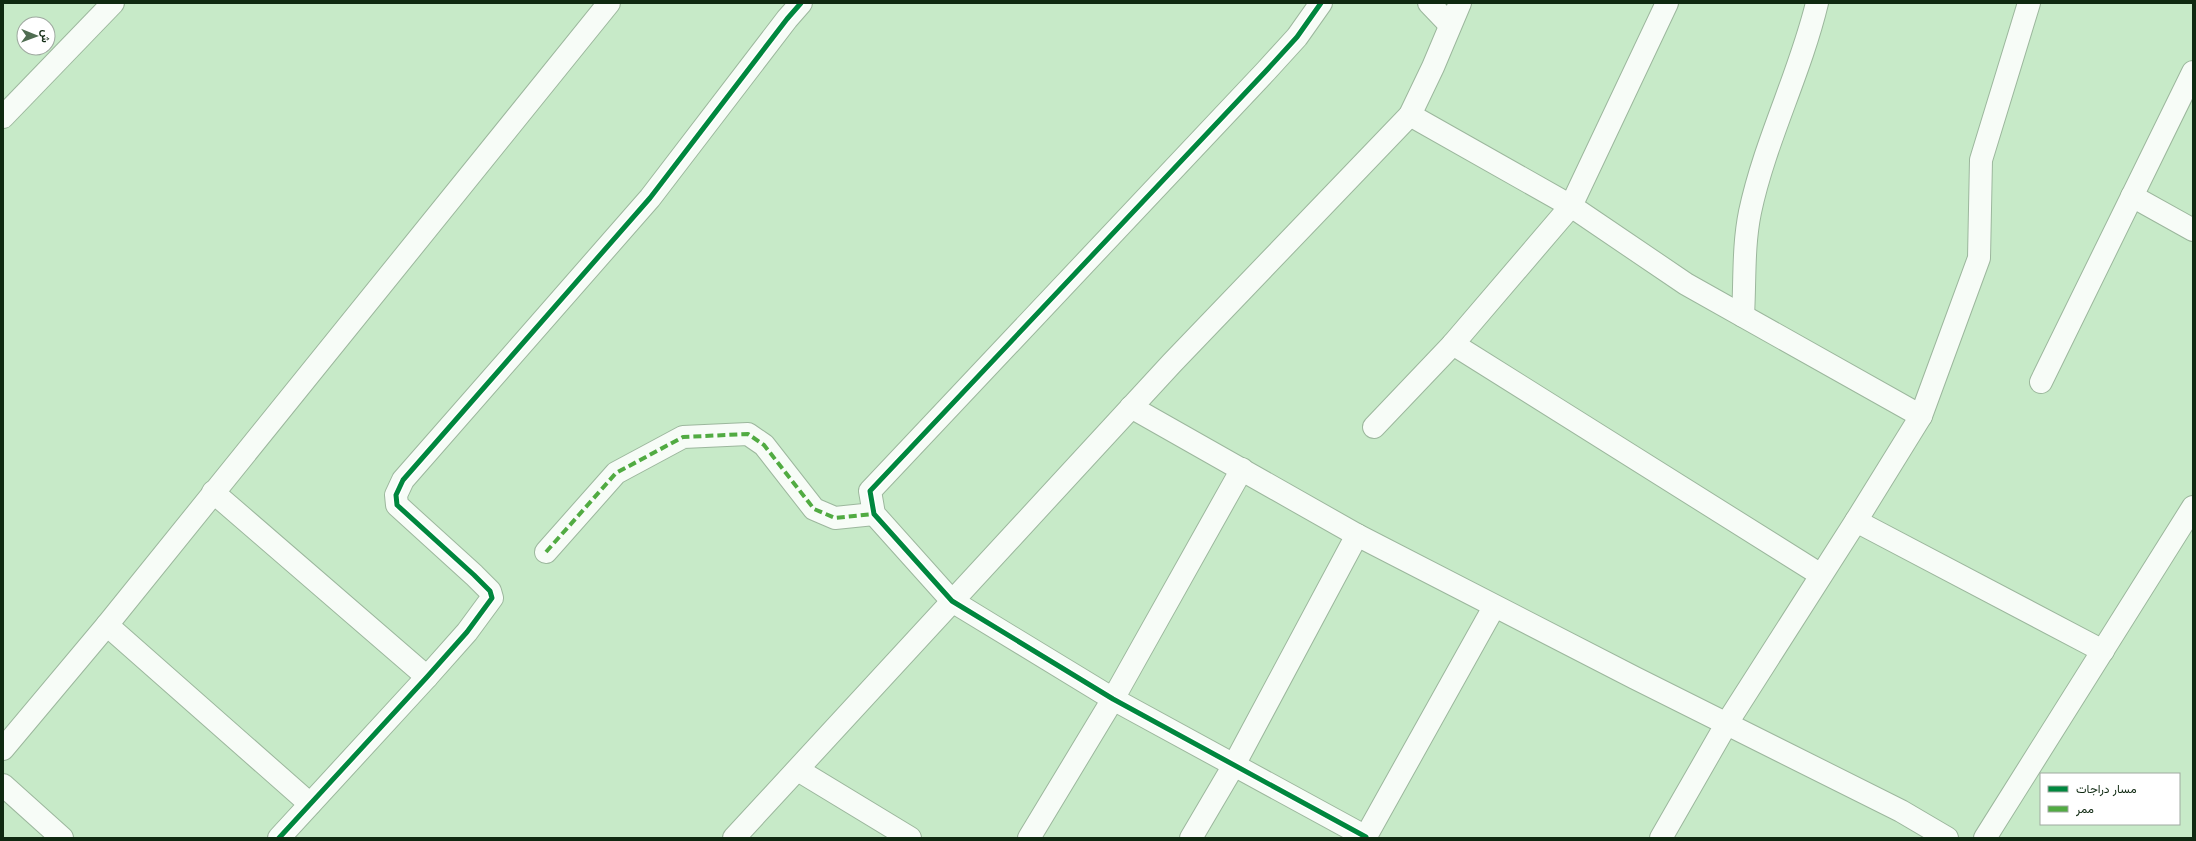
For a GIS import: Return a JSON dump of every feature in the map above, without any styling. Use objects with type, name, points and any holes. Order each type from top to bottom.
[{"type":"street","points":[[3,117],[113,3]]},
{"type":"street","points":[[3,749],[107,625],[609,3]]},
{"type":"street","points":[[279,838],[467,632],[492,598],[490,591],[474,575],[397,505],[396,495],[403,480],[650,198],[787,19],[801,3]]},
{"type":"street","points":[[1320,3],[1297,37],[1266,71],[870,491],[874,514],[952,601],[1113,699],[1366,837],[1494,607]]},
{"type":"street","points":[[1429,3],[1450,25]]},
{"type":"street","points":[[734,838],[1132,407],[1410,115],[1433,67],[1460,3]]},
{"type":"street","points":[[1374,427],[1453,344],[1571,206],[1667,3]]},
{"type":"street","points":[[1743,316],[1746,274],[1745,244],[1750,212],[1763,166],[1817,3]]},
{"type":"street","points":[[1661,838],[1727,724],[1921,416],[1979,258],[1981,160],[2029,3]]},
{"type":"street","points":[[2041,382],[2193,72]]},
{"type":"street","points":[[1410,115],[1571,206],[1686,284],[1921,416]]},
{"type":"street","points":[[2132,196],[2193,230]]},
{"type":"street","points":[[1453,344],[1821,575]]},
{"type":"street","points":[[1132,407],[1357,535],[1494,607],[1901,811],[1947,838]]},
{"type":"street","points":[[546,552],[616,473],[683,437],[748,434],[764,445],[814,509],[835,518],[874,514]]},
{"type":"street","points":[[1029,838],[1113,699],[1242,469]]},
{"type":"street","points":[[213,492],[427,677]]},
{"type":"street","points":[[1985,838],[2103,651],[2186,537],[2193,507]]},
{"type":"street","points":[[1856,521],[2103,651]]},
{"type":"street","points":[[1191,838],[1234,765],[1357,535]]},
{"type":"street","points":[[107,625],[310,804]]},
{"type":"street","points":[[798,770],[910,838]]},
{"type":"street","points":[[3,785],[62,838]]},
{"type":"marked path","points":[[546,552],[616,473],[683,437],[748,434],[764,445],[814,509],[835,518],[874,514]]},
{"type":"cycle path","points":[[279,838],[467,632],[492,598],[490,591],[474,575],[397,505],[396,495],[403,480],[650,198],[787,19],[801,3]]},
{"type":"cycle path","points":[[1321,3],[1297,37],[1266,71],[870,491],[874,514],[952,601],[1113,699],[1366,837]]}]
